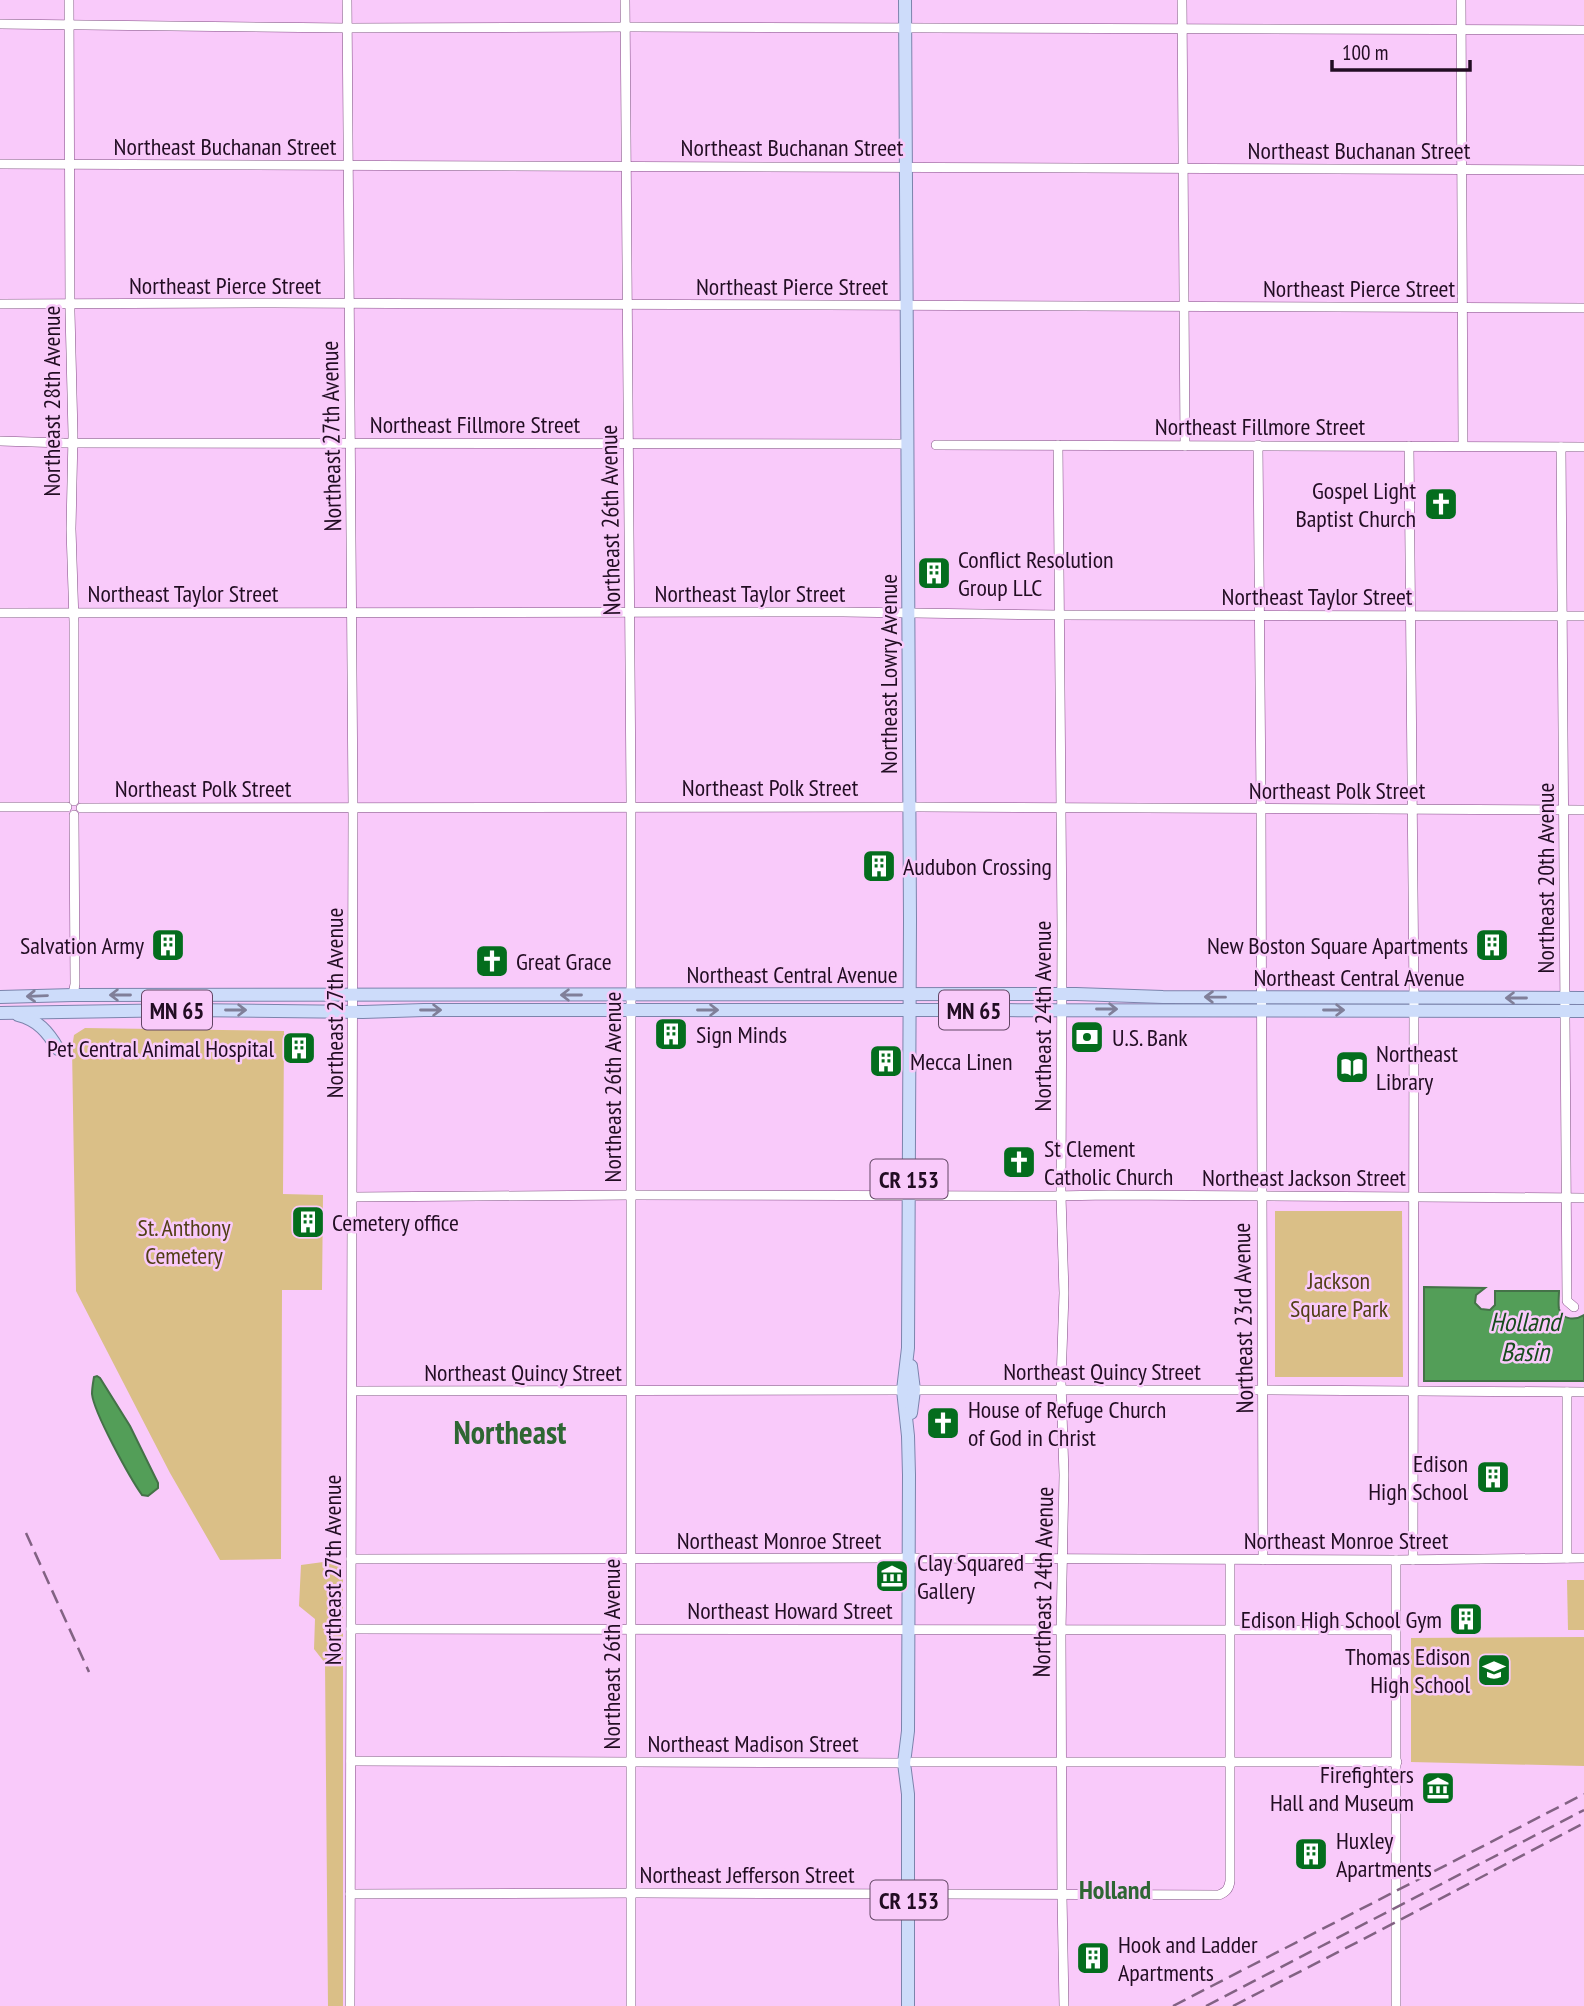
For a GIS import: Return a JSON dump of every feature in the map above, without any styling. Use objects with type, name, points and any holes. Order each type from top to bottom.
[{"type":"main road","name":"Northeast Lowry Avenue","points":[[905,0],[910,995],[908,2006]]},
{"type":"main road","name":"Northeast Central Avenue","points":[[0,997],[1062,994],[1261,1004]]},
{"type":"main road","name":"Northeast Central Avenue","points":[[1565,1005],[1584,998]]},
{"type":"main road","name":"Northeast Central Avenue","points":[[0,1013],[186,1010],[910,1011],[1261,1004],[1565,1005],[1584,1011]]},
{"type":"main road","points":[[0,1013],[28,1018],[42,1026],[58,1049]]},
{"type":"street","name":"Northeast 28th Avenue","points":[[69,0],[73,443],[71,529],[74,613],[73,995]]},
{"type":"street","name":"Northeast 27th Avenue","points":[[346,0],[354,995],[350,2006]]},
{"type":"street","name":"Northeast 26th Avenue","points":[[625,0],[631,807],[631,2006]]},
{"type":"street","points":[[1182,0],[1185,446]]},
{"type":"street","points":[[1461,0],[1463,446]]},
{"type":"street","points":[[0,24],[347,28],[1584,30]]},
{"type":"street","name":"Northeast Buchanan Street","points":[[0,164],[1584,170]]},
{"type":"street","name":"Northeast Pierce Street","points":[[0,304],[1584,308]]},
{"type":"street","name":"Northeast Fillmore Street","points":[[0,441],[908,444]]},
{"type":"street","name":"Northeast Fillmore Street","points":[[936,445],[1584,447]]},
{"type":"street","name":"Northeast 24th Avenue","points":[[1058,445],[1061,1196],[1064,1293],[1060,1390],[1064,1475],[1061,1631],[1064,2006]]},
{"type":"street","name":"Northeast 23rd Avenue","points":[[1258,445],[1263,1560]]},
{"type":"street","points":[[1409,446],[1414,1004],[1413,1560]]},
{"type":"street","name":"Northeast 20th Avenue","points":[[1561,447],[1567,1301],[1574,1307]]},
{"type":"street","name":"Northeast Taylor Street","points":[[0,613],[352,611],[1584,616]]},
{"type":"street","name":"Northeast Polk Street","points":[[0,807],[1584,810]]},
{"type":"street","name":"Northeast Jackson Street","points":[[353,1197],[1122,1195],[1584,1198]]},
{"type":"street","name":"Northeast Quincy Street","points":[[352,1391],[1584,1392]]},
{"type":"street","points":[[1567,1392],[1567,1558]]},
{"type":"street","name":"Northeast Monroe Street","points":[[351,1559],[1584,1558]]},
{"type":"street","points":[[1230,1560],[1230,1762]]},
{"type":"street","points":[[1396,1560],[1396,2006]]},
{"type":"street","name":"Northeast Howard Street","points":[[351,1629],[1396,1630]]},
{"type":"street","name":"Northeast Madison Street","points":[[351,1760],[1396,1762]]},
{"type":"street","name":"Northeast Jefferson Street","points":[[350,1894],[1219,1895],[1227,1890],[1230,1881],[1230,1762]]},
{"type":"green space","name":"St. Anthony Cemetery","points":[[85,1028],[284,1031],[283,1194],[323,1195],[322,1290],[282,1290],[281,1559],[220,1560],[170,1473],[76,1291],[72,1048],[74,1035]]},
{"type":"green space","name":"Jackson Square Park","points":[[1275,1211],[1402,1211],[1403,1377],[1275,1377]]},
{"type":"green space","points":[[338,1560],[343,1564],[343,2006],[328,2006],[325,1663],[314,1649],[315,1619],[299,1606],[301,1565]]},
{"type":"green space","points":[[1567,1580],[1584,1580],[1584,1630],[1568,1630]]},
{"type":"green space","name":"Thomas Edison High School","points":[[1584,1637],[1584,1766],[1411,1762],[1411,1638]]},
{"type":"water","name":"Holland Basin","points":[[1424,1287],[1485,1288],[1476,1295],[1475,1303],[1481,1309],[1490,1310],[1495,1305],[1495,1291],[1559,1291],[1559,1309],[1563,1316],[1577,1318],[1584,1315],[1584,1381],[1424,1381]]},
{"type":"water","points":[[97,1376],[130,1426],[158,1483],[158,1488],[148,1496],[142,1495],[136,1487],[99,1415],[92,1394],[94,1377]]},
{"type":"railway","points":[[26,1533],[89,1672]]},
{"type":"railway","points":[[1173,2006],[1584,1794]]},
{"type":"railway","points":[[1206,2006],[1584,1810]]},
{"type":"railway","points":[[1233,2006],[1584,1823]]},
{"type":"place","name":"Gospel Light Baptist Church","points":[[1441,504]]},
{"type":"place","name":"Conflict Resolution Group LLC","points":[[934,573]]},
{"type":"place","name":"Audubon Crossing","points":[[879,866]]},
{"type":"place","name":"Salvation Army","points":[[168,945]]},
{"type":"place","name":"New Boston Square Apartments","points":[[1492,945]]},
{"type":"place","name":"Great Grace","points":[[492,961]]},
{"type":"place","name":"Sign Minds","points":[[671,1034]]},
{"type":"place","name":"U.S. Bank","points":[[1087,1037]]},
{"type":"place","name":"Pet Central Animal Hospital","points":[[299,1048]]},
{"type":"place","name":"Mecca Linen","points":[[886,1061]]},
{"type":"place","name":"Northeast Library","points":[[1352,1067]]},
{"type":"place","name":"St Clement Catholic Church","points":[[1019,1162]]},
{"type":"place","name":"Cemetery office","points":[[308,1222]]},
{"type":"place","name":"House of Refuge Church of God in Christ","points":[[943,1423]]},
{"type":"place","name":"Edison High School","points":[[1493,1477]]},
{"type":"place","name":"Clay Squared Gallery","points":[[892,1576]]},
{"type":"place","name":"Edison High School Gym","points":[[1466,1619]]},
{"type":"place","name":"Thomas Edison High School","points":[[1494,1670]]},
{"type":"place","name":"Firefighters Hall and Museum","points":[[1438,1788]]},
{"type":"place","name":"Huxley Apartments","points":[[1311,1854]]},
{"type":"place","name":"Hook and Ladder Apartments","points":[[1093,1958]]},
{"type":"district","name":"Northeast","points":[[510,1432]]},
{"type":"district","name":"Holland","points":[[1115,1889]]}]
